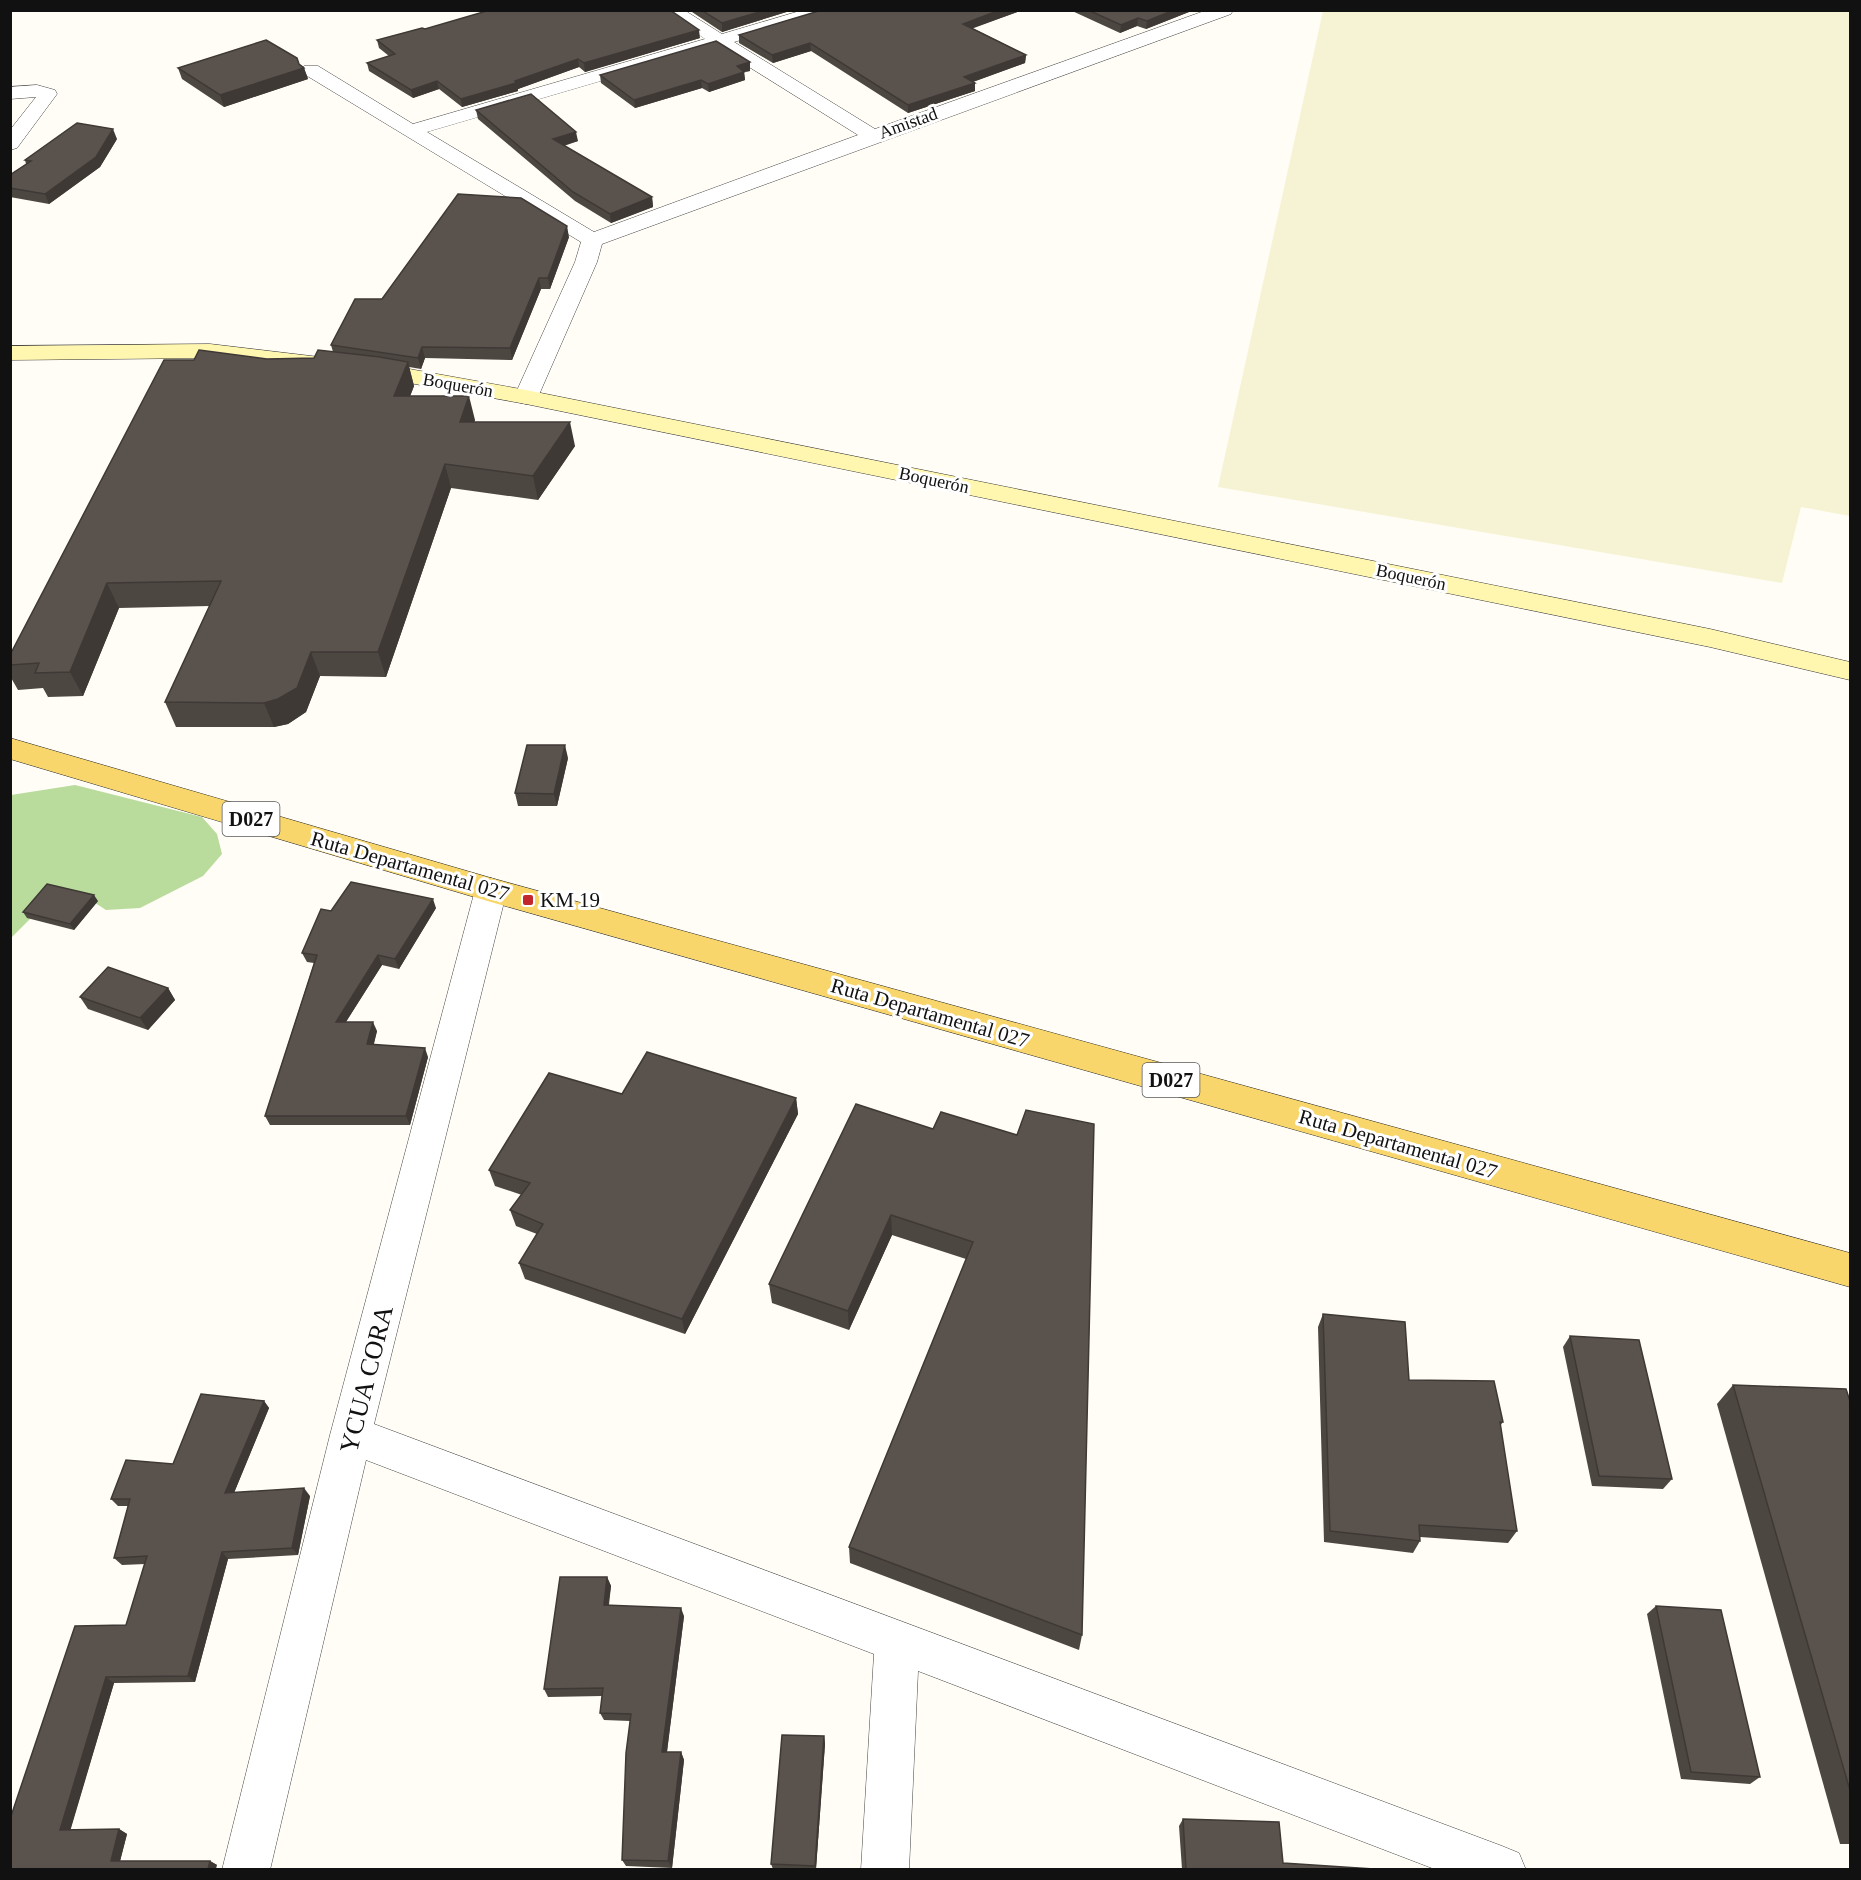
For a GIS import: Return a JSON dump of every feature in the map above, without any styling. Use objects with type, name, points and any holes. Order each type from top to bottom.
[{"type":"main road","name":"Ruta Departamental 027","points":[[10,748],[491,890],[1851,1270]]},
{"type":"street","points":[[671,10],[873,136]]},
{"type":"street","points":[[413,130],[824,10]]},
{"type":"street","name":"Amistad","points":[[592,240],[1225,10]]},
{"type":"street","points":[[311,70],[592,240],[586,262],[526,397]]},
{"type":"street","points":[[10,93],[37,91],[48,94],[10,144]]},
{"type":"street","name":"Boquerón","points":[[10,354],[134,350],[210,351],[387,372],[526,397],[1710,638],[1851,671]]},
{"type":"street","name":"YCUA CORA","points":[[246,1869],[351,1435],[491,890]]},
{"type":"street","points":[[351,1435],[1502,1869]]},
{"type":"street","points":[[885,1869],[897,1641]]},
{"type":"shaded area","points":[[1323,11],[1850,11],[1850,516],[1801,507],[1782,583],[1218,487]]},
{"type":"green space","points":[[75,785],[202,817],[217,834],[222,854],[203,876],[140,908],[106,910],[86,897],[55,894],[11,938],[11,795]]},
{"type":"building","points":[[490,10],[670,10],[699,30],[584,63],[578,59],[515,81],[516,83],[461,99],[437,81],[411,90],[367,63],[395,54],[377,40]]},
{"type":"building","points":[[701,10],[766,10],[722,23]]},
{"type":"building","points":[[822,10],[1000,10],[963,24],[1026,55],[964,77],[975,83],[908,105],[810,43],[772,55],[739,35]]},
{"type":"building","points":[[1088,10],[1174,10],[1147,21],[1138,18],[1121,25]]},
{"type":"building","points":[[266,40],[297,58],[299,64],[304,68],[220,95],[178,68]]},
{"type":"building","points":[[716,41],[750,62],[737,66],[744,72],[708,84],[701,80],[634,100],[600,75]]},
{"type":"building","points":[[531,94],[576,132],[553,139],[652,197],[610,214],[573,192],[476,110]]},
{"type":"building","points":[[77,123],[113,129],[96,157],[45,194],[10,188],[10,175],[31,161],[25,160]]},
{"type":"building","points":[[458,194],[521,198],[567,226],[548,278],[539,278],[510,348],[422,347],[418,358],[331,345],[355,299],[382,299]]},
{"type":"building","points":[[199,350],[267,359],[314,358],[318,350],[408,362],[394,396],[469,396],[460,422],[570,422],[533,476],[445,464],[378,652],[311,652],[297,688],[278,699],[264,703],[165,702],[221,581],[107,583],[70,672],[35,673],[39,663],[10,665],[10,655],[164,360],[194,360]]},
{"type":"building","points":[[527,745],[565,745],[554,794],[515,793]]},
{"type":"building","points":[[351,882],[433,899],[395,959],[378,955],[336,1022],[373,1022],[367,1044],[425,1048],[406,1116],[265,1116],[317,955],[302,953],[321,909],[331,911]]},
{"type":"building","points":[[47,884],[94,895],[70,924],[23,912]]},
{"type":"building","points":[[108,967],[168,988],[140,1018],[80,997]]},
{"type":"building","points":[[647,1052],[796,1098],[682,1319],[519,1263],[543,1224],[510,1210],[530,1183],[489,1170],[549,1073],[622,1094]]},
{"type":"building","points":[[856,1104],[933,1129],[941,1112],[1017,1135],[1026,1110],[1094,1124],[1082,1635],[849,1547],[973,1242],[891,1215],[848,1311],[769,1284]]},
{"type":"building","points":[[1323,1314],[1405,1322],[1409,1380],[1494,1381],[1503,1422],[1500,1422],[1517,1531],[1419,1525],[1420,1541],[1330,1531]]},
{"type":"building","points":[[1570,1336],[1639,1340],[1672,1479],[1599,1476]]},
{"type":"building","points":[[1733,1385],[1846,1389],[1851,1404],[1851,1794]]},
{"type":"building","points":[[201,1394],[264,1401],[225,1493],[304,1488],[292,1548],[222,1552],[188,1676],[106,1677],[60,1830],[119,1829],[111,1861],[210,1861],[208,1869],[10,1869],[10,1819],[75,1626],[126,1625],[147,1556],[114,1558],[130,1499],[111,1499],[126,1460],[173,1464]]},
{"type":"building","points":[[560,1577],[607,1577],[604,1605],[681,1608],[662,1752],[681,1752],[668,1861],[622,1860],[626,1753],[631,1714],[600,1713],[603,1688],[544,1689]]},
{"type":"building","points":[[1656,1606],[1721,1610],[1760,1777],[1691,1772]]},
{"type":"building","points":[[782,1735],[824,1736],[815,1866],[771,1864]]},
{"type":"building","points":[[1183,1819],[1279,1822],[1283,1863],[1374,1869],[1186,1869]]},
{"type":"place","name":"KM 19","points":[[528,900]]}]
